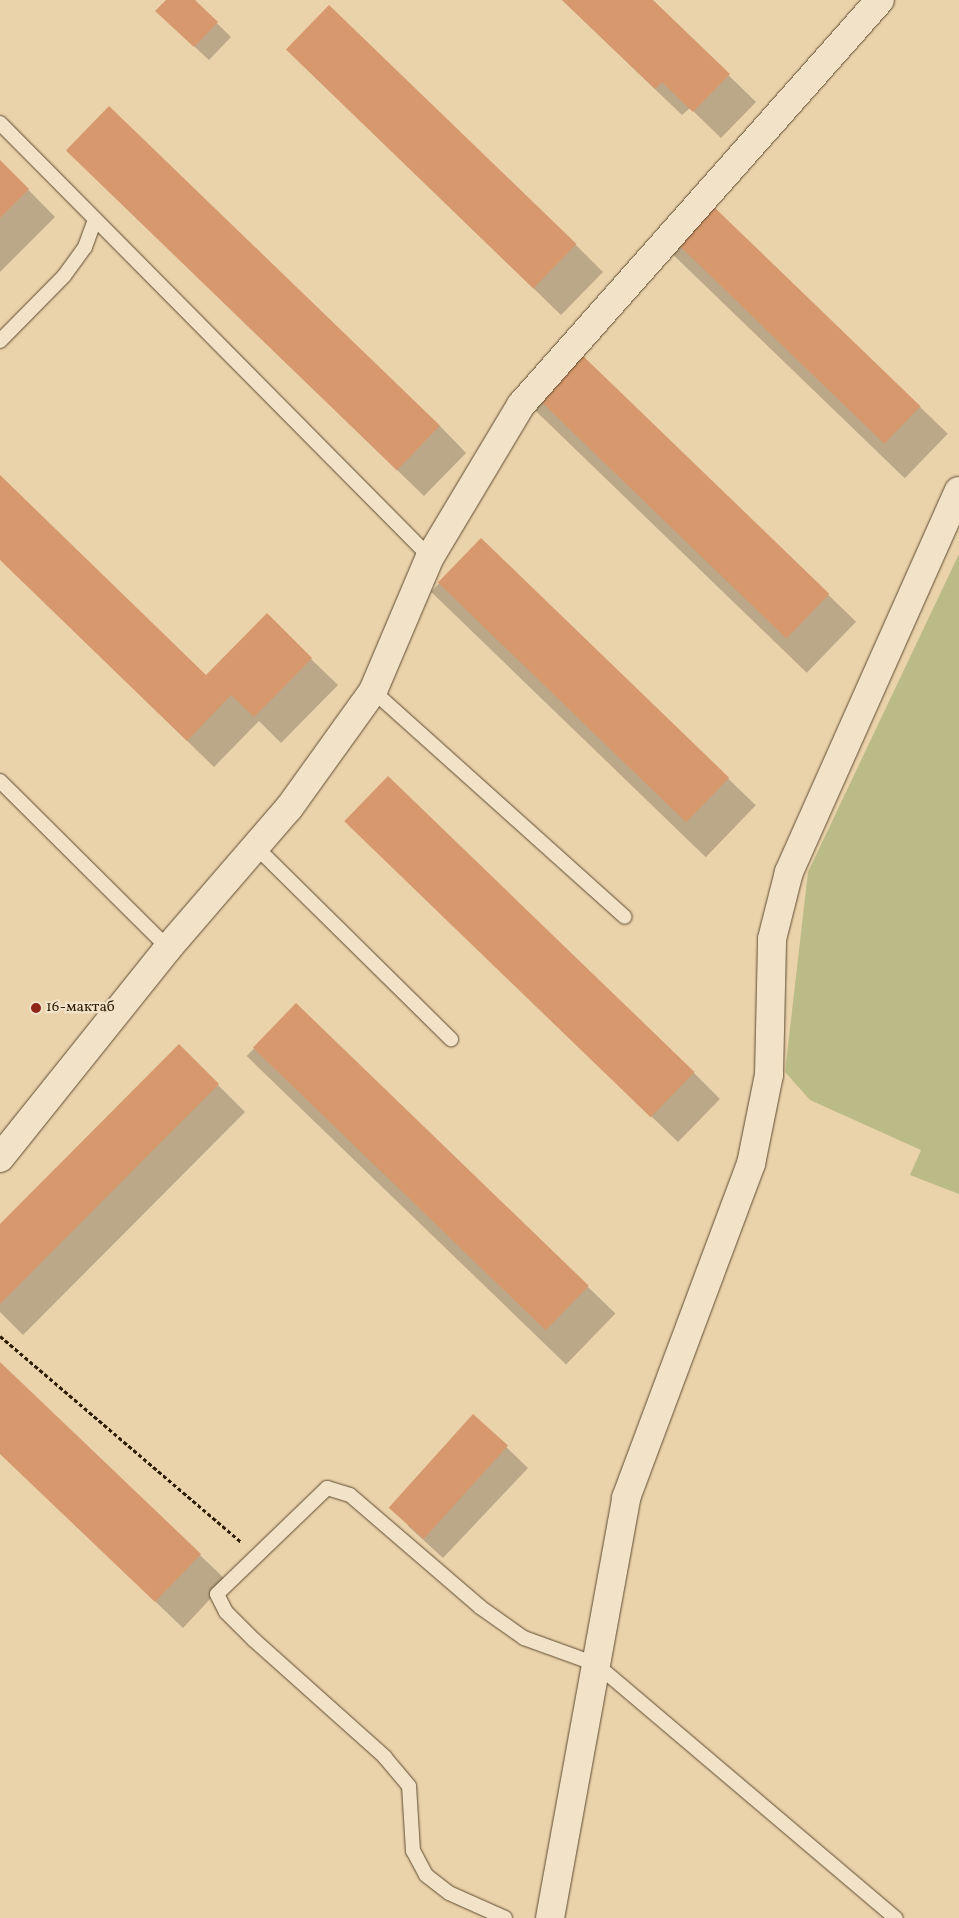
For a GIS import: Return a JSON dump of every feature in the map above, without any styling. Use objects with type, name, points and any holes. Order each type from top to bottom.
[{"type":"street","points":[[0,1158],[168,948],[289,808],[373,691],[430,557],[521,405],[880,0]]},
{"type":"street","points":[[550,1918],[626,1498],[751,1164],[769,1075],[772,939],[790,872],[959,492]]},
{"type":"lane","points":[[0,123],[430,557]]},
{"type":"lane","points":[[0,341],[64,276],[85,246],[94,220]]},
{"type":"lane","points":[[373,691],[625,916]]},
{"type":"lane","points":[[0,781],[168,948]]},
{"type":"lane","points":[[256,846],[451,1039]]},
{"type":"lane","points":[[505,1918],[449,1893],[426,1875],[412,1851],[409,1786],[386,1757],[226,1612],[217,1594],[327,1488],[350,1495],[494,1618],[524,1638],[596,1664],[896,1918]]},
{"type":"path","points":[[0,1336],[256,1555]]},
{"type":"green space","points":[[959,554],[959,1194],[910,1175],[921,1150],[810,1100],[785,1072],[808,872]]},
{"type":"building","points":[[166,0],[195,0],[218,22],[194,47],[155,11]]},
{"type":"building","points":[[562,0],[653,0],[730,74],[693,112],[662,82],[655,89]]},
{"type":"building","points":[[329,5],[576,244],[533,289],[286,50]]},
{"type":"building","points":[[109,106],[440,426],[397,470],[66,151]]},
{"type":"building","points":[[0,160],[29,189],[0,218]]},
{"type":"building","points":[[714,207],[920,406],[884,444],[678,244]]},
{"type":"building","points":[[582,355],[829,594],[786,639],[539,400]]},
{"type":"building","points":[[0,475],[206,675],[267,613],[312,658],[254,717],[231,695],[187,741],[0,560]]},
{"type":"building","points":[[481,538],[729,778],[686,822],[438,583]]},
{"type":"building","points":[[388,776],[694,1072],[651,1117],[344,821]]},
{"type":"building","points":[[296,1003],[589,1286],[546,1330],[253,1048]]},
{"type":"building","points":[[179,1044],[219,1084],[0,1304],[0,1224]]},
{"type":"building","points":[[0,1362],[201,1554],[155,1602],[0,1454]]},
{"type":"building","points":[[473,1414],[508,1445],[424,1539],[389,1508]]},
{"type":"place","name":"16-мактаб","points":[[36,1008]]}]
